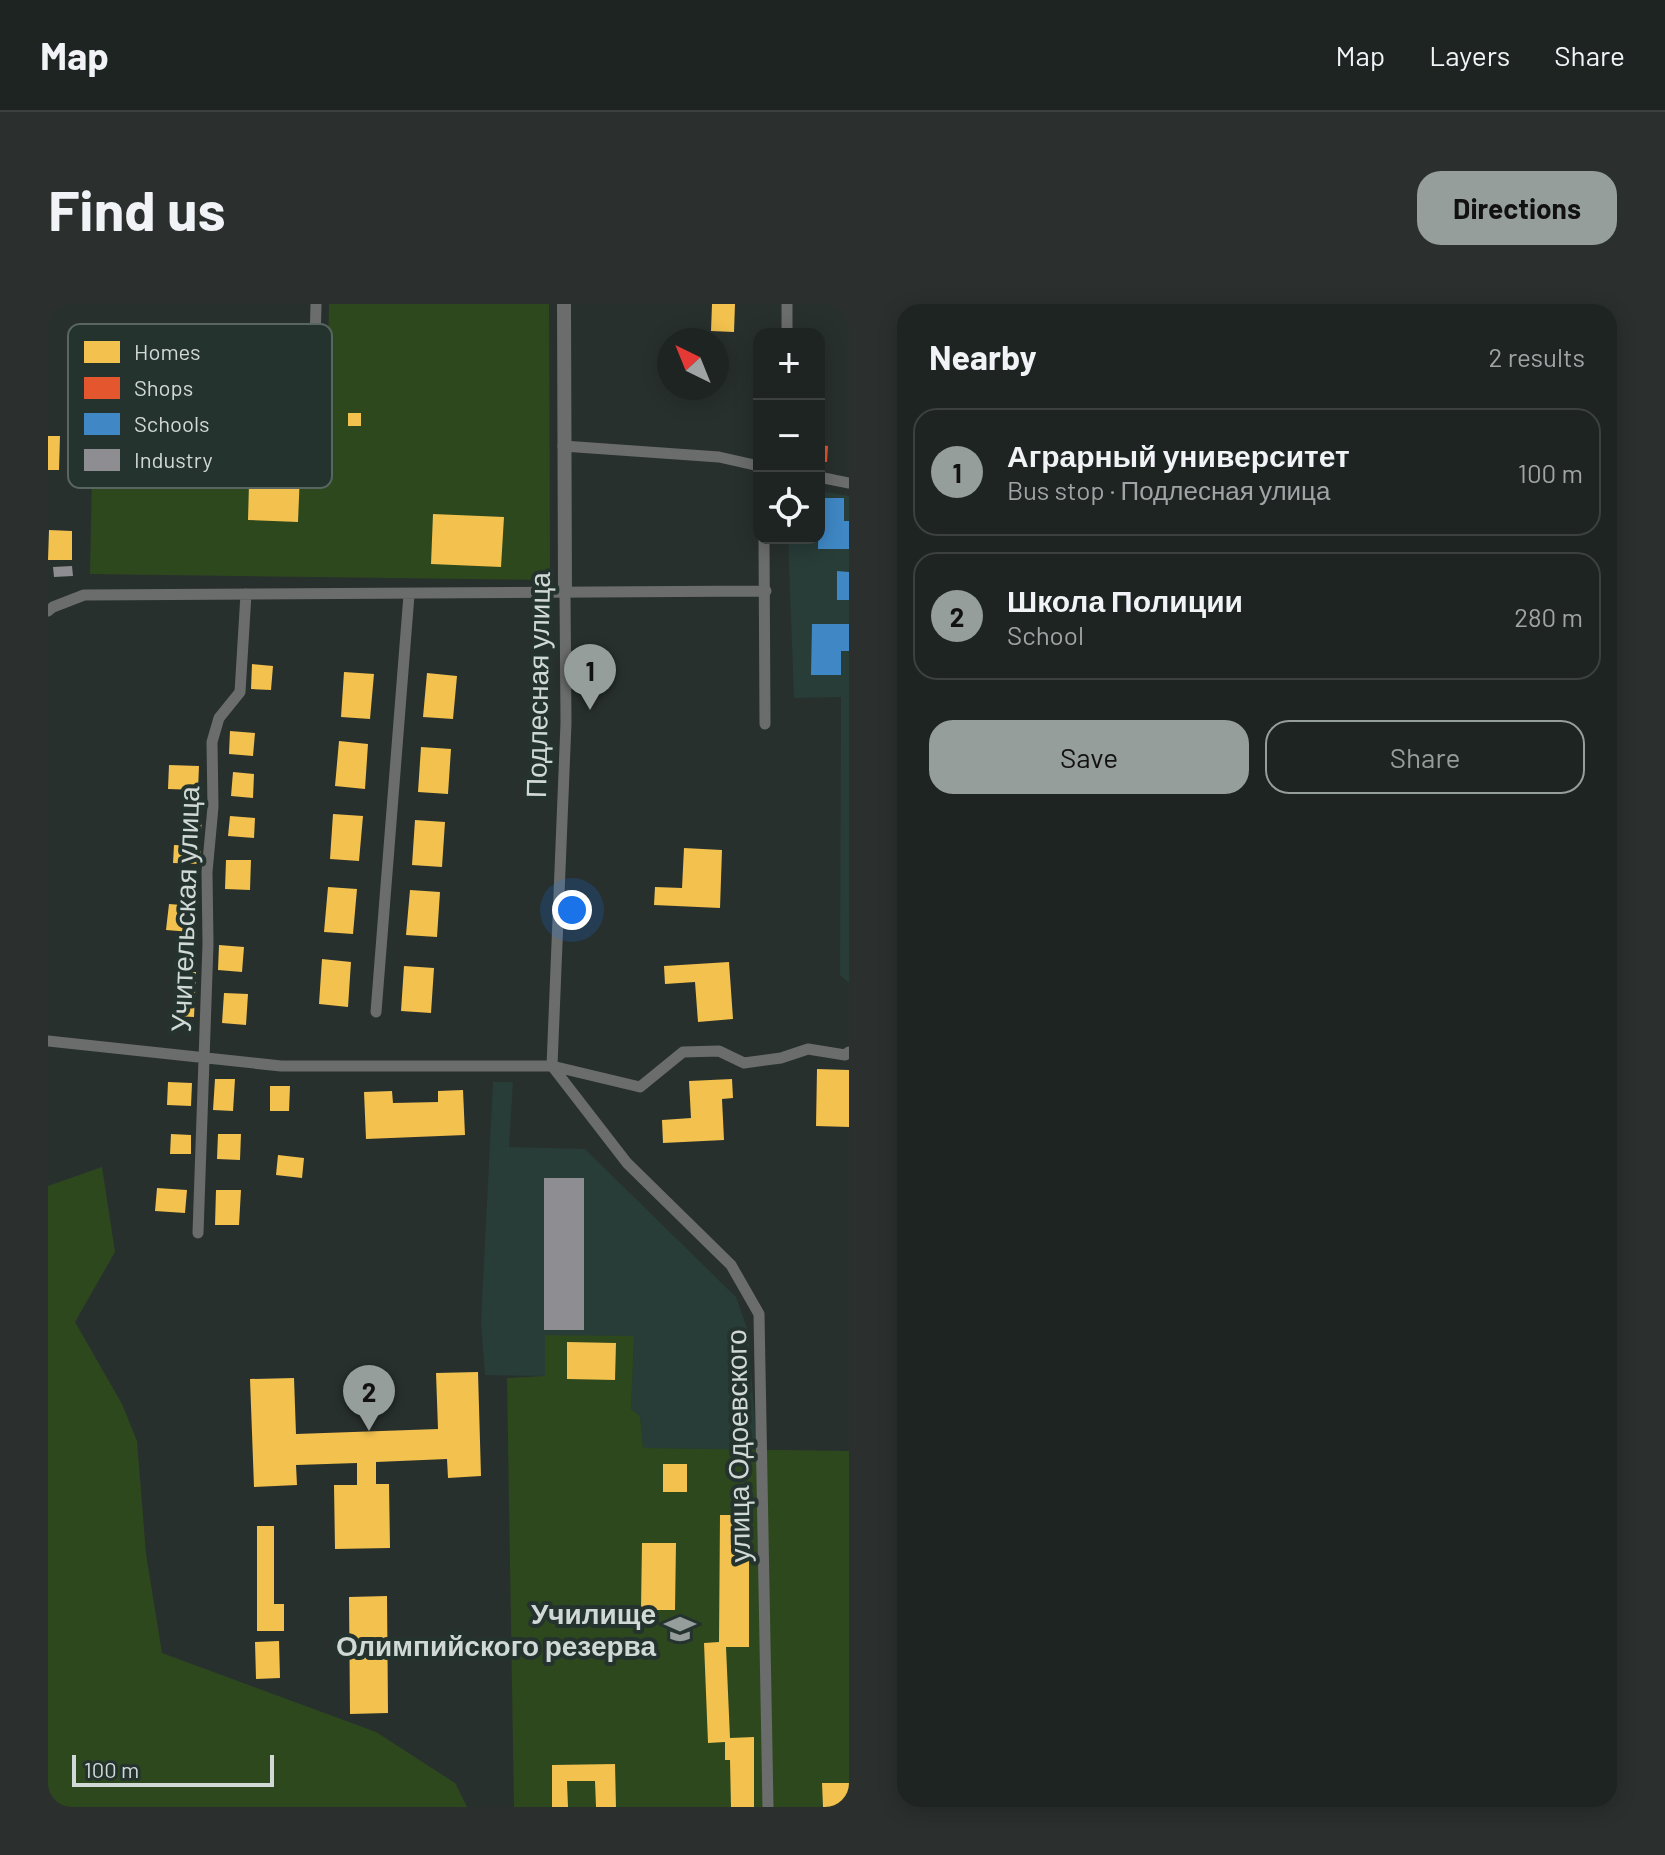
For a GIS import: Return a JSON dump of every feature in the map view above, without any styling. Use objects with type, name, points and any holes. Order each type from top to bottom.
[{"type":"street","points":[[315,324],[316,304]]},
{"type":"street","name":"Подлесная улица","points":[[552,1066],[566,723],[564,304]]},
{"type":"street","points":[[787,304],[787,328]]},
{"type":"street","points":[[563,446],[719,457],[753,465]]},
{"type":"street","points":[[825,478],[849,483]]},
{"type":"street","points":[[764,544],[765,724]]},
{"type":"street","points":[[48,611],[84,595],[766,591]]},
{"type":"street","name":"Учительская улица","points":[[198,1233],[208,944],[207,872],[213,807],[212,742],[219,718],[240,692],[246,594]]},
{"type":"street","points":[[376,1012],[409,595]]},
{"type":"street","points":[[48,1041],[281,1066],[552,1066],[640,1087],[683,1052],[719,1051],[744,1063],[781,1058],[808,1049],[845,1055],[849,1052]]},
{"type":"street","name":"улица Одоевского","points":[[552,1066],[627,1163],[731,1265],[759,1314],[768,1807]]},
{"type":"shaded area","points":[[825,492],[849,496],[849,983],[840,975],[841,697],[794,698],[788,544],[825,544]]},
{"type":"shaded area","points":[[493,1082],[513,1082],[509,1147],[585,1149],[736,1297],[748,1331],[757,1450],[643,1448],[640,1416],[631,1409],[634,1337],[546,1335],[546,1376],[485,1375],[481,1323]]},
{"type":"green space","points":[[329,304],[549,304],[550,580],[90,574],[92,488],[332,488],[332,324],[329,324]]},
{"type":"green space","points":[[102,1167],[115,1252],[75,1322],[122,1404],[137,1441],[146,1554],[162,1653],[376,1732],[455,1783],[467,1807],[48,1807],[48,1186]]},
{"type":"green space","name":"Училище Олимпийского резерва","points":[[545,1335],[634,1336],[631,1409],[640,1416],[643,1448],[849,1451],[849,1807],[514,1807],[507,1378],[545,1376]]},
{"type":"building: Homes","points":[[712,304],[735,304],[734,332],[729,332],[729,328],[711,328]]},
{"type":"building: Homes","points":[[348,413],[361,413],[361,426],[348,426]]},
{"type":"building: Homes","points":[[48,436],[60,436],[59,470],[48,470]]},
{"type":"building: Homes","points":[[249,488],[299,488],[298,522],[248,520]]},
{"type":"building: Homes","points":[[433,514],[504,517],[501,567],[431,564]]},
{"type":"building: Homes","points":[[49,530],[72,531],[72,560],[48,560]]},
{"type":"building: Homes","points":[[252,664],[273,666],[271,690],[251,689]]},
{"type":"building: Homes","points":[[344,672],[374,674],[370,719],[341,717]]},
{"type":"building: Homes","points":[[427,673],[457,676],[453,719],[423,717]]},
{"type":"building: Homes","points":[[230,731],[255,733],[253,756],[229,754]]},
{"type":"building: Homes","points":[[339,741],[368,744],[365,789],[335,786]]},
{"type":"building: Homes","points":[[421,747],[451,749],[448,794],[418,792]]},
{"type":"building: Homes","points":[[169,765],[199,766],[198,790],[168,789]]},
{"type":"building: Homes","points":[[233,772],[254,774],[253,798],[231,796]]},
{"type":"building: Homes","points":[[182,813],[202,813],[201,834],[182,833]]},
{"type":"building: Homes","points":[[333,814],[363,816],[359,861],[330,859]]},
{"type":"building: Homes","points":[[230,816],[255,818],[254,838],[228,836]]},
{"type":"building: Homes","points":[[415,820],[445,822],[442,867],[412,865]]},
{"type":"building: Homes","points":[[174,845],[201,846],[200,864],[173,863]]},
{"type":"building: Homes","points":[[684,848],[722,850],[720,908],[654,905],[655,887],[682,888]]},
{"type":"building: Homes","points":[[226,860],[251,860],[250,890],[225,889]]},
{"type":"building: Homes","points":[[328,887],[357,889],[353,934],[324,932]]},
{"type":"building: Homes","points":[[410,890],[440,892],[437,937],[406,935]]},
{"type":"building: Homes","points":[[169,904],[194,906],[191,932],[166,930]]},
{"type":"building: Homes","points":[[219,945],[244,947],[242,972],[218,970]]},
{"type":"building: Homes","points":[[322,959],[351,962],[348,1007],[319,1004]]},
{"type":"building: Homes","points":[[729,962],[733,1019],[698,1022],[695,982],[665,984],[664,966]]},
{"type":"building: Homes","points":[[404,966],[434,968],[431,1013],[401,1011]]},
{"type":"building: Homes","points":[[176,972],[196,972],[194,1017],[174,1016]]},
{"type":"building: Homes","points":[[224,993],[248,994],[246,1025],[222,1023]]},
{"type":"building: Homes","points":[[817,1069],[849,1070],[849,1127],[816,1126]]},
{"type":"building: Homes","points":[[215,1079],[235,1079],[233,1111],[213,1110]]},
{"type":"building: Homes","points":[[732,1079],[733,1098],[722,1099],[724,1140],[663,1143],[662,1120],[691,1118],[689,1081]]},
{"type":"building: Homes","points":[[168,1082],[192,1083],[191,1106],[167,1105]]},
{"type":"building: Homes","points":[[270,1086],[290,1086],[289,1111],[270,1111]]},
{"type":"building: Homes","points":[[463,1090],[465,1135],[366,1139],[364,1092],[392,1091],[393,1103],[438,1102],[438,1091]]},
{"type":"building: Homes","points":[[171,1134],[191,1135],[191,1154],[170,1154]]},
{"type":"building: Homes","points":[[218,1134],[241,1134],[240,1160],[217,1159]]},
{"type":"building: Homes","points":[[278,1155],[304,1158],[302,1178],[276,1175]]},
{"type":"building: Homes","points":[[157,1188],[187,1190],[185,1213],[155,1211]]},
{"type":"building: Homes","points":[[216,1190],[241,1190],[239,1225],[215,1225]]},
{"type":"building: Homes","points":[[567,1342],[616,1343],[615,1380],[567,1379]]},
{"type":"building: Homes","points":[[478,1372],[481,1476],[448,1478],[447,1459],[376,1462],[376,1484],[389,1484],[390,1548],[335,1549],[334,1485],[357,1485],[357,1463],[296,1465],[297,1485],[254,1487],[250,1379],[294,1378],[296,1434],[438,1429],[436,1373]]},
{"type":"building: Homes","points":[[663,1464],[687,1464],[687,1492],[663,1492]]},
{"type":"building: Homes","points":[[720,1515],[749,1515],[749,1647],[726,1647],[730,1738],[754,1737],[754,1807],[731,1807],[730,1760],[725,1760],[725,1742],[708,1743],[704,1643],[719,1642]]},
{"type":"building: Homes","points":[[257,1526],[274,1526],[274,1604],[284,1604],[284,1631],[257,1631]]},
{"type":"building: Homes","points":[[642,1543],[676,1543],[675,1610],[641,1610]]},
{"type":"building: Homes","points":[[387,1596],[388,1713],[350,1714],[349,1597]]},
{"type":"building: Homes","points":[[279,1641],[280,1678],[256,1679],[255,1642]]},
{"type":"building: Homes","points":[[615,1764],[616,1807],[596,1807],[595,1781],[567,1781],[568,1807],[552,1807],[552,1765]]},
{"type":"building: Homes","points":[[822,1783],[849,1783],[849,1807],[823,1807]]},
{"type":"building: Shops","points":[[825,446],[828,446],[825,462]]},
{"type":"building: Schools","points":[[825,498],[844,498],[844,521],[849,521],[849,549],[818,549],[818,544],[825,544]]},
{"type":"building: Schools","points":[[837,571],[849,572],[849,600],[837,600]]},
{"type":"building: Schools","points":[[812,624],[849,624],[849,651],[841,651],[841,675],[811,675]]},
{"type":"building: Industry","points":[[72,566],[73,576],[54,577],[53,567]]},
{"type":"building: Industry","points":[[544,1178],[584,1178],[584,1330],[544,1330]]},
{"type":"place","name":"Аграрный университет","points":[[590,710]]},
{"type":"place","name":"Школа Полиции","points":[[369,1431]]},
{"type":"place","name":"Училище Олимпийского резерва","points":[[680,1629]]}]
